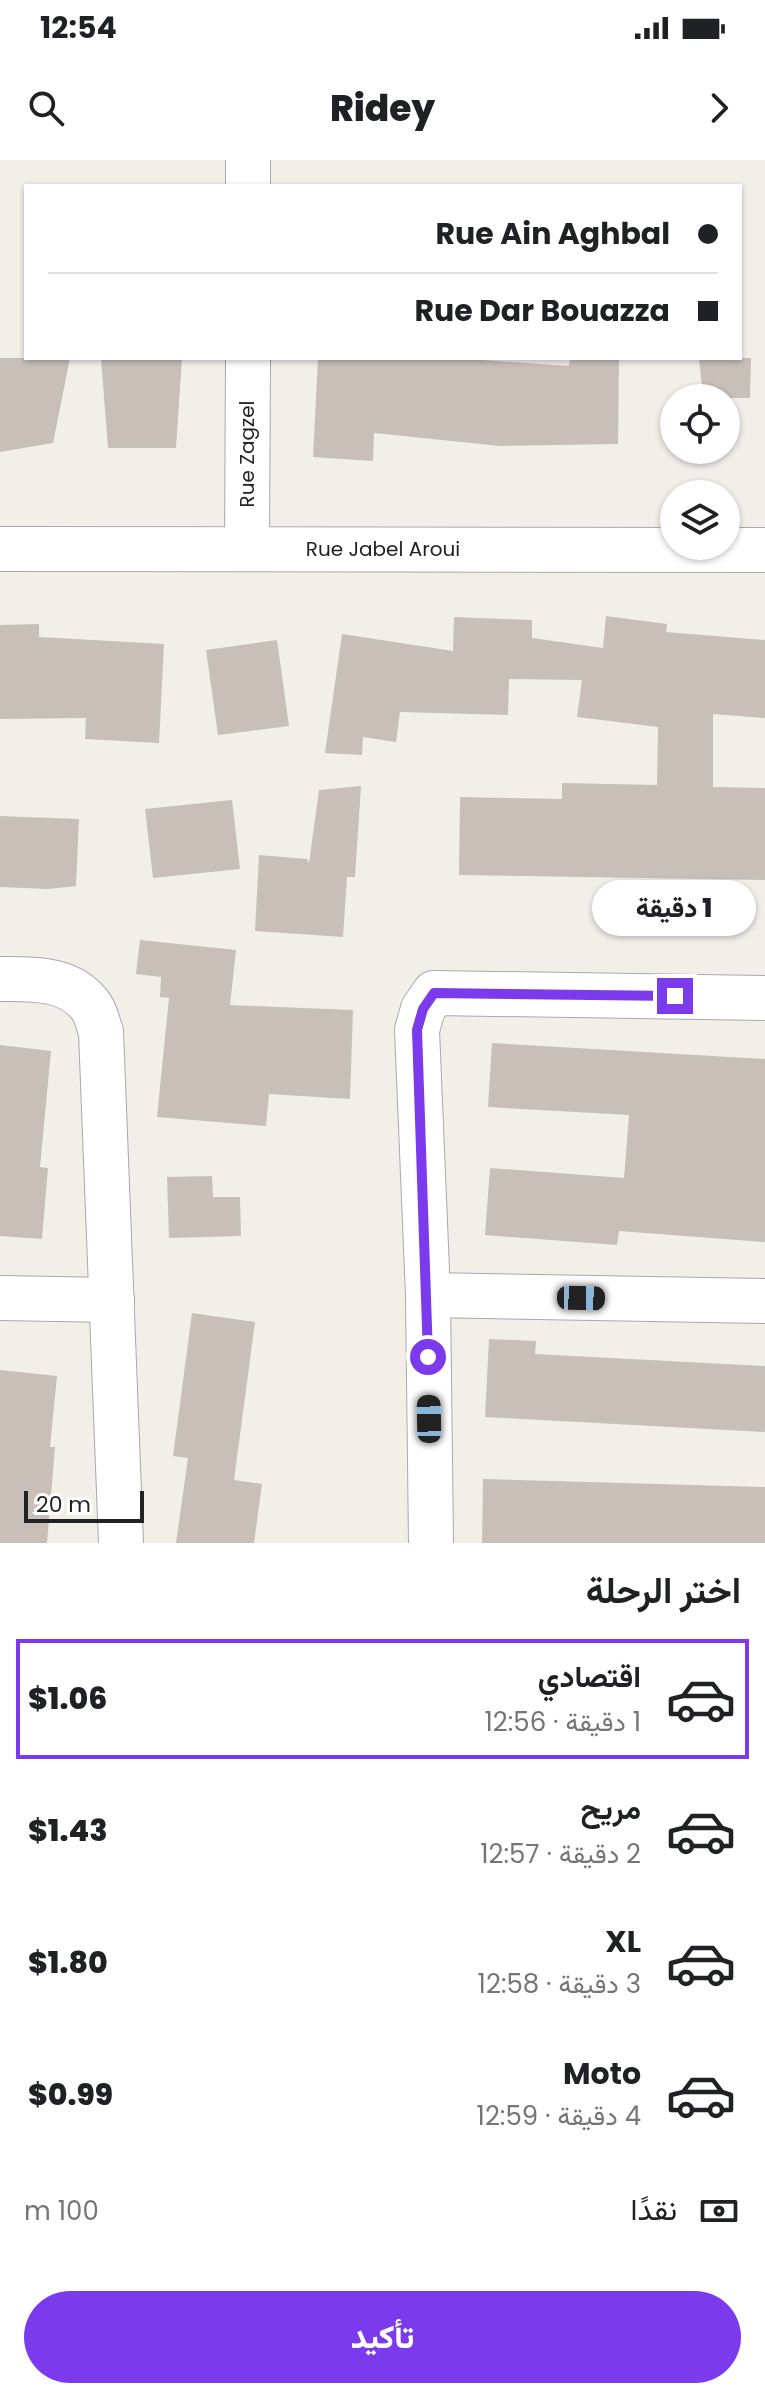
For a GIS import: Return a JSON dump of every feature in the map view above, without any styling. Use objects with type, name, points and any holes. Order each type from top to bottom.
[{"type":"street","points":[[248,160],[248,184]]},
{"type":"street","name":"Rue Zagzel","points":[[247,549],[248,360]]},
{"type":"street","name":"Rue Jabel Aroui","points":[[0,549],[765,550]]},
{"type":"street","points":[[0,979],[51,981],[71,988],[93,1008],[101,1032],[121,1543]]},
{"type":"street","points":[[431,1543],[428,1295],[417,1030],[423,1009],[434,993],[765,998]]},
{"type":"street","points":[[428,1295],[765,1301]]},
{"type":"street","points":[[0,1298],[112,1300]]},
{"type":"building","points":[[0,358],[70,360],[53,443],[0,452]]},
{"type":"building","points":[[751,358],[750,398],[740,398],[740,384],[702,384],[699,360]]},
{"type":"building","points":[[101,360],[182,360],[176,448],[108,448]]},
{"type":"building","points":[[318,360],[483,360],[569,366],[570,360],[619,360],[618,444],[500,446],[374,433],[373,461],[313,457]]},
{"type":"building","points":[[606,616],[667,624],[666,632],[765,640],[765,718],[713,714],[713,787],[765,788],[765,880],[459,875],[460,797],[562,799],[562,783],[657,785],[658,727],[577,717],[582,680],[509,679],[508,715],[400,712],[396,742],[363,737],[362,755],[325,753],[342,634],[453,651],[454,617],[532,620],[532,638],[603,648]]},
{"type":"building","points":[[39,624],[39,637],[164,644],[159,743],[85,739],[86,718],[0,719],[0,625]]},
{"type":"building","points":[[277,640],[289,726],[218,735],[206,650]]},
{"type":"building","points":[[361,786],[355,877],[347,877],[343,937],[255,931],[259,855],[307,859],[309,863],[319,790]]},
{"type":"building","points":[[232,800],[240,869],[153,878],[145,809]]},
{"type":"building","points":[[0,816],[79,819],[76,886],[48,889],[0,887]]},
{"type":"building","points":[[140,940],[236,950],[230,1005],[353,1010],[350,1099],[269,1094],[266,1126],[157,1117],[169,998],[160,997],[161,977],[136,974]]},
{"type":"building","points":[[492,1043],[765,1059],[765,1242],[619,1231],[617,1245],[485,1235],[490,1168],[624,1178],[629,1115],[488,1107]]},
{"type":"building","points":[[0,1045],[51,1051],[40,1167],[48,1168],[42,1239],[0,1236]]},
{"type":"building","points":[[212,1176],[213,1197],[240,1197],[241,1236],[169,1238],[167,1177]]},
{"type":"building","points":[[192,1313],[255,1322],[234,1480],[262,1484],[254,1543],[176,1543],[188,1458],[173,1456]]},
{"type":"building","points":[[489,1339],[536,1341],[535,1354],[765,1366],[765,1432],[485,1417]]},
{"type":"building","points":[[0,1370],[57,1376],[50,1447],[55,1447],[47,1543],[0,1543]]},
{"type":"building","points":[[483,1479],[765,1487],[765,1543],[482,1543]]},
{"type":"route","points":[[428,1357],[417,1030],[423,1009],[434,993],[675,996]]}]
